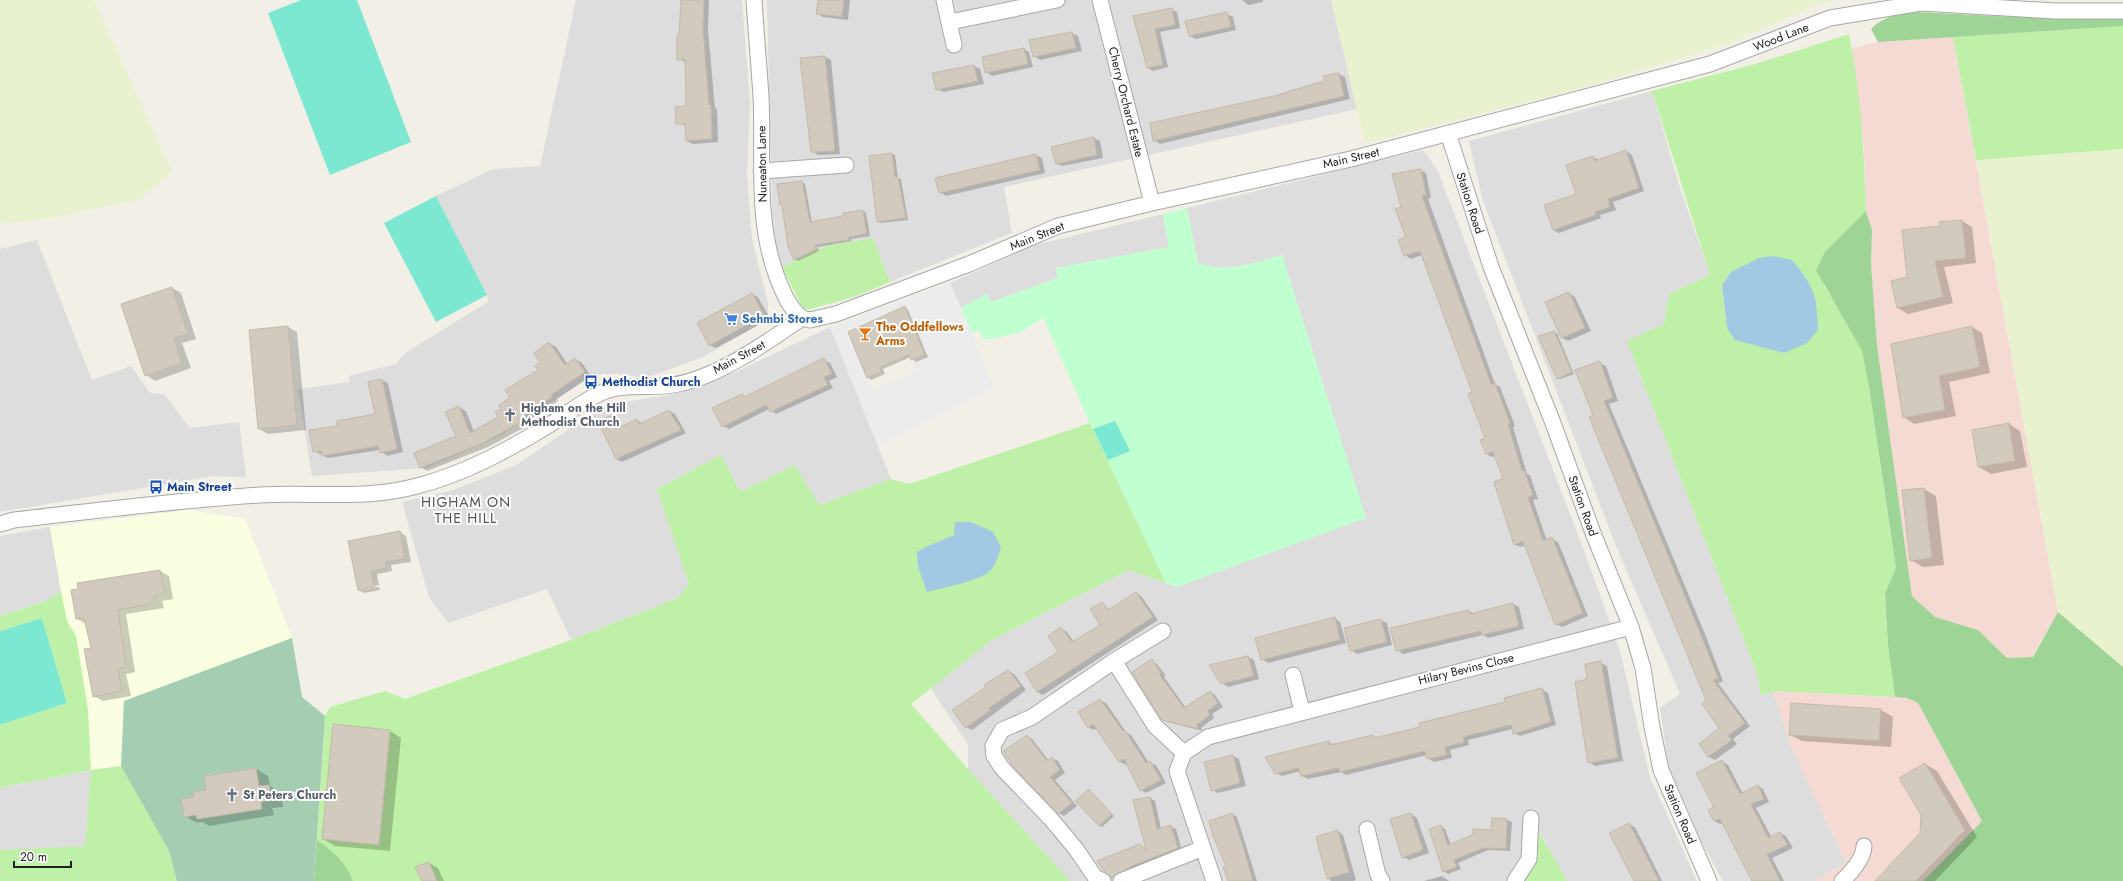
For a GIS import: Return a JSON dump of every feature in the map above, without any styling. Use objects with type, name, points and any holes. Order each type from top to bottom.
[{"type":"street","name":"Nuneaton Lane","points":[[754,0],[761,98],[762,212],[766,240],[772,264],[787,300],[795,312],[802,318]]},
{"type":"street","points":[[944,0],[954,45]]},
{"type":"street","points":[[950,22],[1057,0]]},
{"type":"street","name":"Cherry Orchard Estate","points":[[1100,0],[1152,203]]},
{"type":"street","name":"Wood Lane","points":[[1448,133],[1710,64],[1830,18],[1921,3],[2055,11],[2123,11]]},
{"type":"street","name":"Main Street","points":[[0,524],[14,520],[162,503],[256,495],[369,493],[416,487],[458,473],[484,461],[542,429],[603,392],[622,387],[647,388],[674,385],[701,376],[769,342],[802,318],[810,320],[856,306],[969,264],[1058,226],[1152,203],[1350,159],[1448,133]]},
{"type":"street","name":"Station Road","points":[[1448,133],[1491,267],[1553,423],[1593,533],[1631,627],[1643,668],[1652,727],[1661,770],[1670,795],[1709,881]]},
{"type":"street","points":[[761,171],[846,165]]},
{"type":"street","name":"Hilary Bevins Close","points":[[1184,753],[1208,737],[1302,711],[1631,627]]},
{"type":"street","points":[[1103,881],[1094,876],[1076,849],[1052,819],[1002,768],[994,756],[993,746],[1002,730],[1032,717],[1114,661],[1163,632]]},
{"type":"street","points":[[1114,661],[1155,726],[1184,753],[1177,771],[1214,881]]},
{"type":"street","points":[[1292,675],[1302,711]]},
{"type":"street","points":[[1515,881],[1529,859],[1532,818]]},
{"type":"street","points":[[1367,829],[1378,876],[1382,881]]},
{"type":"street","points":[[1842,881],[1859,860],[1864,852],[1864,846]]},
{"type":"street","points":[[1121,881],[1203,848]]},
{"type":"shaded area","points":[[0,0],[94,0],[172,172],[140,199],[51,218],[0,224]]},
{"type":"shaded area","points":[[301,0],[357,0],[411,142],[330,175],[268,13]]},
{"type":"shaded area","points":[[576,0],[742,0],[750,103],[747,174],[752,239],[768,303],[768,319],[703,357],[646,378],[616,374],[593,375],[500,436],[427,468],[312,476],[298,389],[350,382],[349,376],[396,364],[405,353],[488,302],[487,295],[436,196],[493,169],[540,166]]},
{"type":"shaded area","points":[[767,0],[1331,0],[1357,109],[1004,187],[1012,233],[890,282],[873,238],[829,245],[782,267],[774,237],[772,212]]},
{"type":"shaded area","points":[[1331,0],[1839,0],[1819,4],[1731,43],[1575,90],[1365,143]]},
{"type":"shaded area","points":[[1953,37],[2058,612],[2032,657],[2007,658],[1978,630],[1935,617],[1912,596],[1877,345],[1871,264],[1872,230],[1866,211],[1864,146],[1852,48],[1878,42]]},
{"type":"shaded area","points":[[1652,91],[1679,185],[1710,275],[1669,294],[1664,324],[1627,341],[1758,676],[1760,695],[1773,691],[1792,748],[1846,863],[1815,881],[1723,881],[1685,812],[1670,776],[1660,708],[1680,694],[1616,546],[1483,201],[1469,141]]},
{"type":"shaded area","points":[[2123,149],[2123,667],[2058,612],[1976,160]]},
{"type":"shaded area","points":[[1423,150],[1437,169],[1582,545],[1620,651],[1650,777],[1697,881],[1567,881],[1532,819],[1538,855],[1521,881],[1070,881],[968,769],[968,745],[930,687],[992,640],[1129,570],[1177,587],[1282,255],[1248,265],[1212,269],[1198,263],[1187,208]]},
{"type":"shaded area","points":[[436,196],[487,295],[436,322],[384,223]]},
{"type":"shaded area","points":[[1163,214],[1169,247],[1057,268],[1059,278],[991,302],[987,294],[961,308],[950,283],[1035,245]]},
{"type":"shaded area","points":[[37,240],[92,380],[131,366],[150,393],[164,394],[190,428],[239,422],[246,477],[214,476],[0,512],[0,249]]},
{"type":"shaded area","points":[[1773,256],[1792,260],[1810,285],[1817,308],[1818,330],[1807,343],[1784,353],[1735,340],[1727,328],[1722,285],[1731,272],[1759,258]]},
{"type":"shaded area","points":[[950,283],[994,388],[878,446],[830,327]],"holes":[[[905,306],[925,354],[911,360],[916,372],[873,390],[848,332]]]},
{"type":"shaded area","points":[[830,327],[891,479],[818,505],[795,465],[740,492],[721,455],[657,489],[689,584],[678,598],[571,640],[547,589],[448,623],[429,597],[402,502],[453,490],[516,465],[599,409],[624,402],[674,394],[736,372]]},
{"type":"shaded area","points":[[1115,421],[1130,451],[1108,460],[1093,429]]},
{"type":"shaded area","points":[[189,510],[245,519],[292,638],[124,701],[121,766],[91,770],[0,788],[0,616],[46,601],[61,591],[50,527]]},
{"type":"shaded area","points":[[955,522],[971,522],[993,532],[1001,547],[996,561],[993,567],[985,575],[960,584],[927,592],[918,567],[917,552],[954,535]]},
{"type":"shaded area","points":[[50,527],[61,591],[46,601],[0,616],[0,536]]},
{"type":"shaded area","points":[[42,618],[67,703],[0,725],[0,631]]},
{"type":"shaded area","points":[[292,638],[302,697],[325,716],[314,881],[177,881],[169,851],[121,766],[124,701]]},
{"type":"shaded area","points":[[1773,691],[1907,698],[1918,703],[1982,821],[1923,881],[1815,881],[1846,863],[1792,748]]},
{"type":"shaded area","points":[[91,770],[85,847],[0,850],[0,788]]},
{"type":"green space","points":[[1916,12],[2014,17],[2123,18],[2123,26],[1878,42],[1871,29],[1881,21],[1892,16]]},
{"type":"green space","points":[[2123,26],[2123,149],[1976,160],[1953,37]]},
{"type":"green space","points":[[1849,34],[1861,122],[1866,211],[1847,231],[1824,286],[1845,319],[1862,351],[1869,387],[1896,568],[1885,593],[1888,645],[1895,697],[1773,691],[1760,695],[1758,676],[1627,341],[1664,324],[1669,294],[1710,275],[1652,91],[1755,64]],"holes":[[[1731,271],[1784,353],[1727,328],[1722,286]]]},
{"type":"green space","points":[[1187,208],[1198,263],[1219,268],[1230,267],[1251,264],[1282,255],[1366,518],[1177,587],[1166,583],[1090,423],[1043,318],[1019,333],[985,340],[978,330],[972,333],[961,308],[987,294],[991,302],[1058,278],[1056,268],[1169,247],[1163,214]]},
{"type":"green space","points":[[1866,211],[1872,230],[1871,264],[1877,345],[1912,596],[1935,617],[1978,630],[2007,658],[2033,657],[2058,612],[2123,667],[2123,881],[1923,881],[1982,821],[1918,703],[1907,698],[1895,697],[1888,645],[1885,593],[1896,568],[1869,387],[1862,351],[1816,270],[1825,252]]},
{"type":"green space","points":[[873,238],[890,282],[854,297],[811,309],[803,309],[782,267],[829,245]]},
{"type":"green space","points":[[1090,423],[1166,583],[1129,570],[992,640],[911,704],[1070,881],[353,881],[343,863],[328,848],[317,840],[325,716],[330,707],[385,691],[405,699],[571,640],[678,598],[689,584],[657,489],[721,455],[740,492],[795,465],[819,505],[891,479],[909,484]]},
{"type":"green space","points":[[61,591],[67,621],[76,636],[88,710],[91,770],[0,788],[0,725],[67,703],[42,618],[0,631],[0,616],[46,601]]},
{"type":"green space","points":[[121,766],[169,851],[177,881],[0,881],[0,850],[85,846],[91,770]]},
{"type":"green space","points":[[1531,818],[1567,881],[1521,881],[1538,855]]},
{"type":"green space","points":[[317,840],[328,848],[343,863],[353,881],[314,881]]},
{"type":"building","points":[[681,0],[704,0],[703,26],[709,105],[711,105],[712,139],[686,141],[685,124],[676,124],[675,107],[686,106],[685,59],[677,60],[677,35],[679,35]]},
{"type":"building","points":[[818,0],[844,0],[842,17],[816,14]]},
{"type":"building","points":[[1172,8],[1175,25],[1155,29],[1163,65],[1147,68],[1133,16]]},
{"type":"building","points":[[1227,12],[1231,27],[1189,36],[1185,21]]},
{"type":"building","points":[[1072,32],[1076,48],[1033,57],[1029,40]]},
{"type":"building","points":[[1024,48],[1028,64],[985,73],[982,57]]},
{"type":"building","points":[[825,56],[835,151],[811,152],[800,58]]},
{"type":"building","points":[[974,65],[978,81],[936,90],[932,73]]},
{"type":"building","points":[[1339,73],[1344,96],[1153,141],[1150,123],[1274,96],[1324,81],[1323,76]]},
{"type":"building","points":[[1094,137],[1097,155],[1056,164],[1051,147]]},
{"type":"building","points":[[1626,150],[1639,188],[1608,199],[1610,207],[1595,212],[1596,215],[1553,230],[1544,205],[1576,194],[1566,165],[1593,156],[1595,161]]},
{"type":"building","points":[[892,153],[895,177],[898,177],[906,218],[877,222],[869,156]]},
{"type":"building","points":[[1036,154],[1040,170],[939,193],[935,178]]},
{"type":"building","points":[[1421,169],[1426,195],[1422,196],[1491,384],[1495,383],[1510,423],[1508,424],[1522,471],[1524,470],[1533,495],[1528,497],[1543,541],[1552,537],[1583,613],[1555,625],[1523,541],[1514,545],[1494,482],[1503,478],[1493,452],[1486,454],[1480,440],[1485,438],[1468,394],[1472,392],[1420,251],[1404,256],[1398,240],[1406,237],[1395,209],[1401,207],[1392,174]]},
{"type":"building","points":[[802,181],[810,222],[843,216],[843,213],[863,210],[867,234],[849,237],[849,240],[815,245],[817,249],[794,260],[788,247],[782,205],[780,205],[777,184]]},
{"type":"building","points":[[1962,220],[1966,258],[1935,261],[1943,297],[1897,308],[1891,281],[1907,277],[1902,230],[1940,226],[1939,222]]},
{"type":"building","points":[[172,287],[188,334],[174,338],[182,363],[145,376],[121,304]]},
{"type":"building","points":[[1569,292],[1585,328],[1561,338],[1545,302]]},
{"type":"building","name":"Sehmbi Stores","points":[[752,293],[764,315],[709,346],[697,323]]},
{"type":"building","points":[[905,306],[925,355],[911,360],[909,355],[880,367],[881,372],[867,378],[848,332]]},
{"type":"building","points":[[288,326],[297,425],[258,429],[249,330]]},
{"type":"building","points":[[1972,326],[1980,367],[1939,376],[1945,410],[1903,418],[1891,344]]},
{"type":"building","points":[[1554,331],[1572,372],[1557,379],[1538,336]]},
{"type":"building","points":[[549,342],[565,365],[575,358],[585,372],[551,395],[552,397],[523,416],[525,420],[481,444],[420,468],[414,453],[456,436],[445,412],[459,406],[470,433],[498,417],[495,412],[501,409],[499,405],[510,398],[505,390],[538,370],[535,366],[540,362],[534,353]]},
{"type":"building","points":[[824,358],[832,374],[824,377],[828,385],[770,412],[766,405],[722,427],[712,408],[742,394],[744,397]]},
{"type":"building","points":[[1600,361],[1613,398],[1604,401],[1718,678],[1713,680],[1745,723],[1728,736],[1732,740],[1708,757],[1699,744],[1719,728],[1702,704],[1706,700],[1589,417],[1593,415],[1575,370]]},
{"type":"building","points":[[382,379],[397,449],[380,453],[378,446],[322,456],[321,451],[313,452],[309,430],[337,426],[337,421],[375,414],[368,382]]},
{"type":"building","points":[[669,410],[681,430],[616,459],[598,421],[613,415],[618,428],[637,419],[639,424]]},
{"type":"building","points":[[2009,423],[2015,461],[1978,467],[1972,430]]},
{"type":"building","points":[[1924,488],[1932,558],[1910,561],[1902,490]]},
{"type":"building","points":[[400,531],[405,559],[385,562],[386,568],[371,571],[375,587],[358,590],[348,541]]},
{"type":"building","points":[[160,570],[165,594],[154,596],[155,603],[118,610],[126,667],[118,669],[122,691],[93,697],[84,649],[91,648],[84,618],[76,619],[71,590],[78,589],[77,583]]},
{"type":"building","points":[[1136,592],[1153,617],[1037,692],[1025,673],[1058,652],[1048,636],[1061,627],[1072,642],[1100,625],[1090,609],[1102,602],[1108,610]]},
{"type":"building","points":[[1513,603],[1519,626],[1482,635],[1481,631],[1396,651],[1390,628],[1469,610],[1470,614]]},
{"type":"building","points":[[1335,617],[1340,640],[1261,660],[1255,638]]},
{"type":"building","points":[[1381,619],[1387,642],[1350,651],[1344,628]]},
{"type":"building","points":[[1248,656],[1254,676],[1221,684],[1209,665]]},
{"type":"building","points":[[1152,659],[1161,673],[1159,674],[1184,708],[1210,691],[1218,703],[1207,711],[1210,715],[1196,725],[1199,729],[1162,720],[1132,672]]},
{"type":"building","points":[[1601,661],[1618,758],[1588,763],[1575,682],[1587,679],[1585,664]]},
{"type":"building","points":[[1008,670],[1021,686],[989,708],[991,710],[965,728],[952,710],[986,687],[984,685]]},
{"type":"building","points":[[1542,688],[1551,722],[1513,734],[1511,725],[1463,737],[1464,742],[1445,747],[1447,755],[1427,759],[1425,751],[1340,772],[1339,768],[1301,776],[1298,768],[1275,774],[1265,757],[1329,741],[1330,745],[1373,735],[1374,738],[1420,727],[1419,723],[1505,702],[1504,698]]},
{"type":"building","points":[[1100,699],[1123,731],[1125,730],[1146,763],[1150,761],[1161,780],[1140,791],[1124,759],[1119,762],[1093,724],[1088,728],[1078,712]]},
{"type":"building","points":[[1791,703],[1881,709],[1879,741],[1789,735]]},
{"type":"building","points":[[333,724],[390,730],[379,845],[322,839]]},
{"type":"building","points":[[1027,735],[1047,761],[1052,757],[1060,770],[1050,777],[1072,803],[1058,814],[1015,769],[1003,751]]},
{"type":"building","points":[[1233,755],[1240,783],[1211,791],[1204,762]]},
{"type":"building","points":[[1722,760],[1740,794],[1758,785],[1764,799],[1751,804],[1768,838],[1780,832],[1788,845],[1767,854],[1780,881],[1752,881],[1720,819],[1714,821],[1708,810],[1714,807],[1696,773]]},
{"type":"building","points":[[1925,763],[1965,830],[1916,881],[1875,881],[1920,833],[1921,815],[1899,778]]},
{"type":"building","name":"St Peters Church","points":[[256,768],[259,786],[269,785],[271,800],[261,802],[262,809],[197,819],[196,815],[184,817],[181,799],[194,797],[193,792],[206,790],[204,776]]},
{"type":"building","points":[[1089,789],[1112,814],[1099,826],[1075,801]]},
{"type":"building","points":[[1150,797],[1157,829],[1171,825],[1178,848],[1134,865],[1111,878],[1097,861],[1140,844],[1146,850],[1133,800]]},
{"type":"building","points":[[1232,813],[1253,881],[1228,881],[1223,867],[1226,866],[1213,836],[1209,821]]},
{"type":"building","points":[[1411,813],[1423,850],[1402,858],[1390,819]]},
{"type":"building","points":[[1492,818],[1507,819],[1506,849],[1483,848],[1454,860],[1457,867],[1443,872],[1429,829],[1441,825],[1448,845],[1472,835],[1473,829],[1491,830]]},
{"type":"building","points":[[1629,823],[1659,881],[1634,881],[1609,833]]},
{"type":"building","points":[[1338,830],[1349,872],[1327,879],[1316,837]]},
{"type":"building","points":[[429,862],[437,881],[422,881],[415,867]]},
{"type":"place","name":"Sehmbi Stores","points":[[731,319]]},
{"type":"place","name":"The Oddfellows Arms","points":[[865,334]]},
{"type":"place","name":"Methodist Church","points":[[591,382]]},
{"type":"place","name":"Higham on the Hill Methodist Church","points":[[510,415]]},
{"type":"place","name":"Main Street","points":[[156,487]]},
{"type":"place","name":"St Peters Church","points":[[232,795]]},
{"type":"district","name":"HIGHAM ON THE HILL","points":[[466,510]]}]
